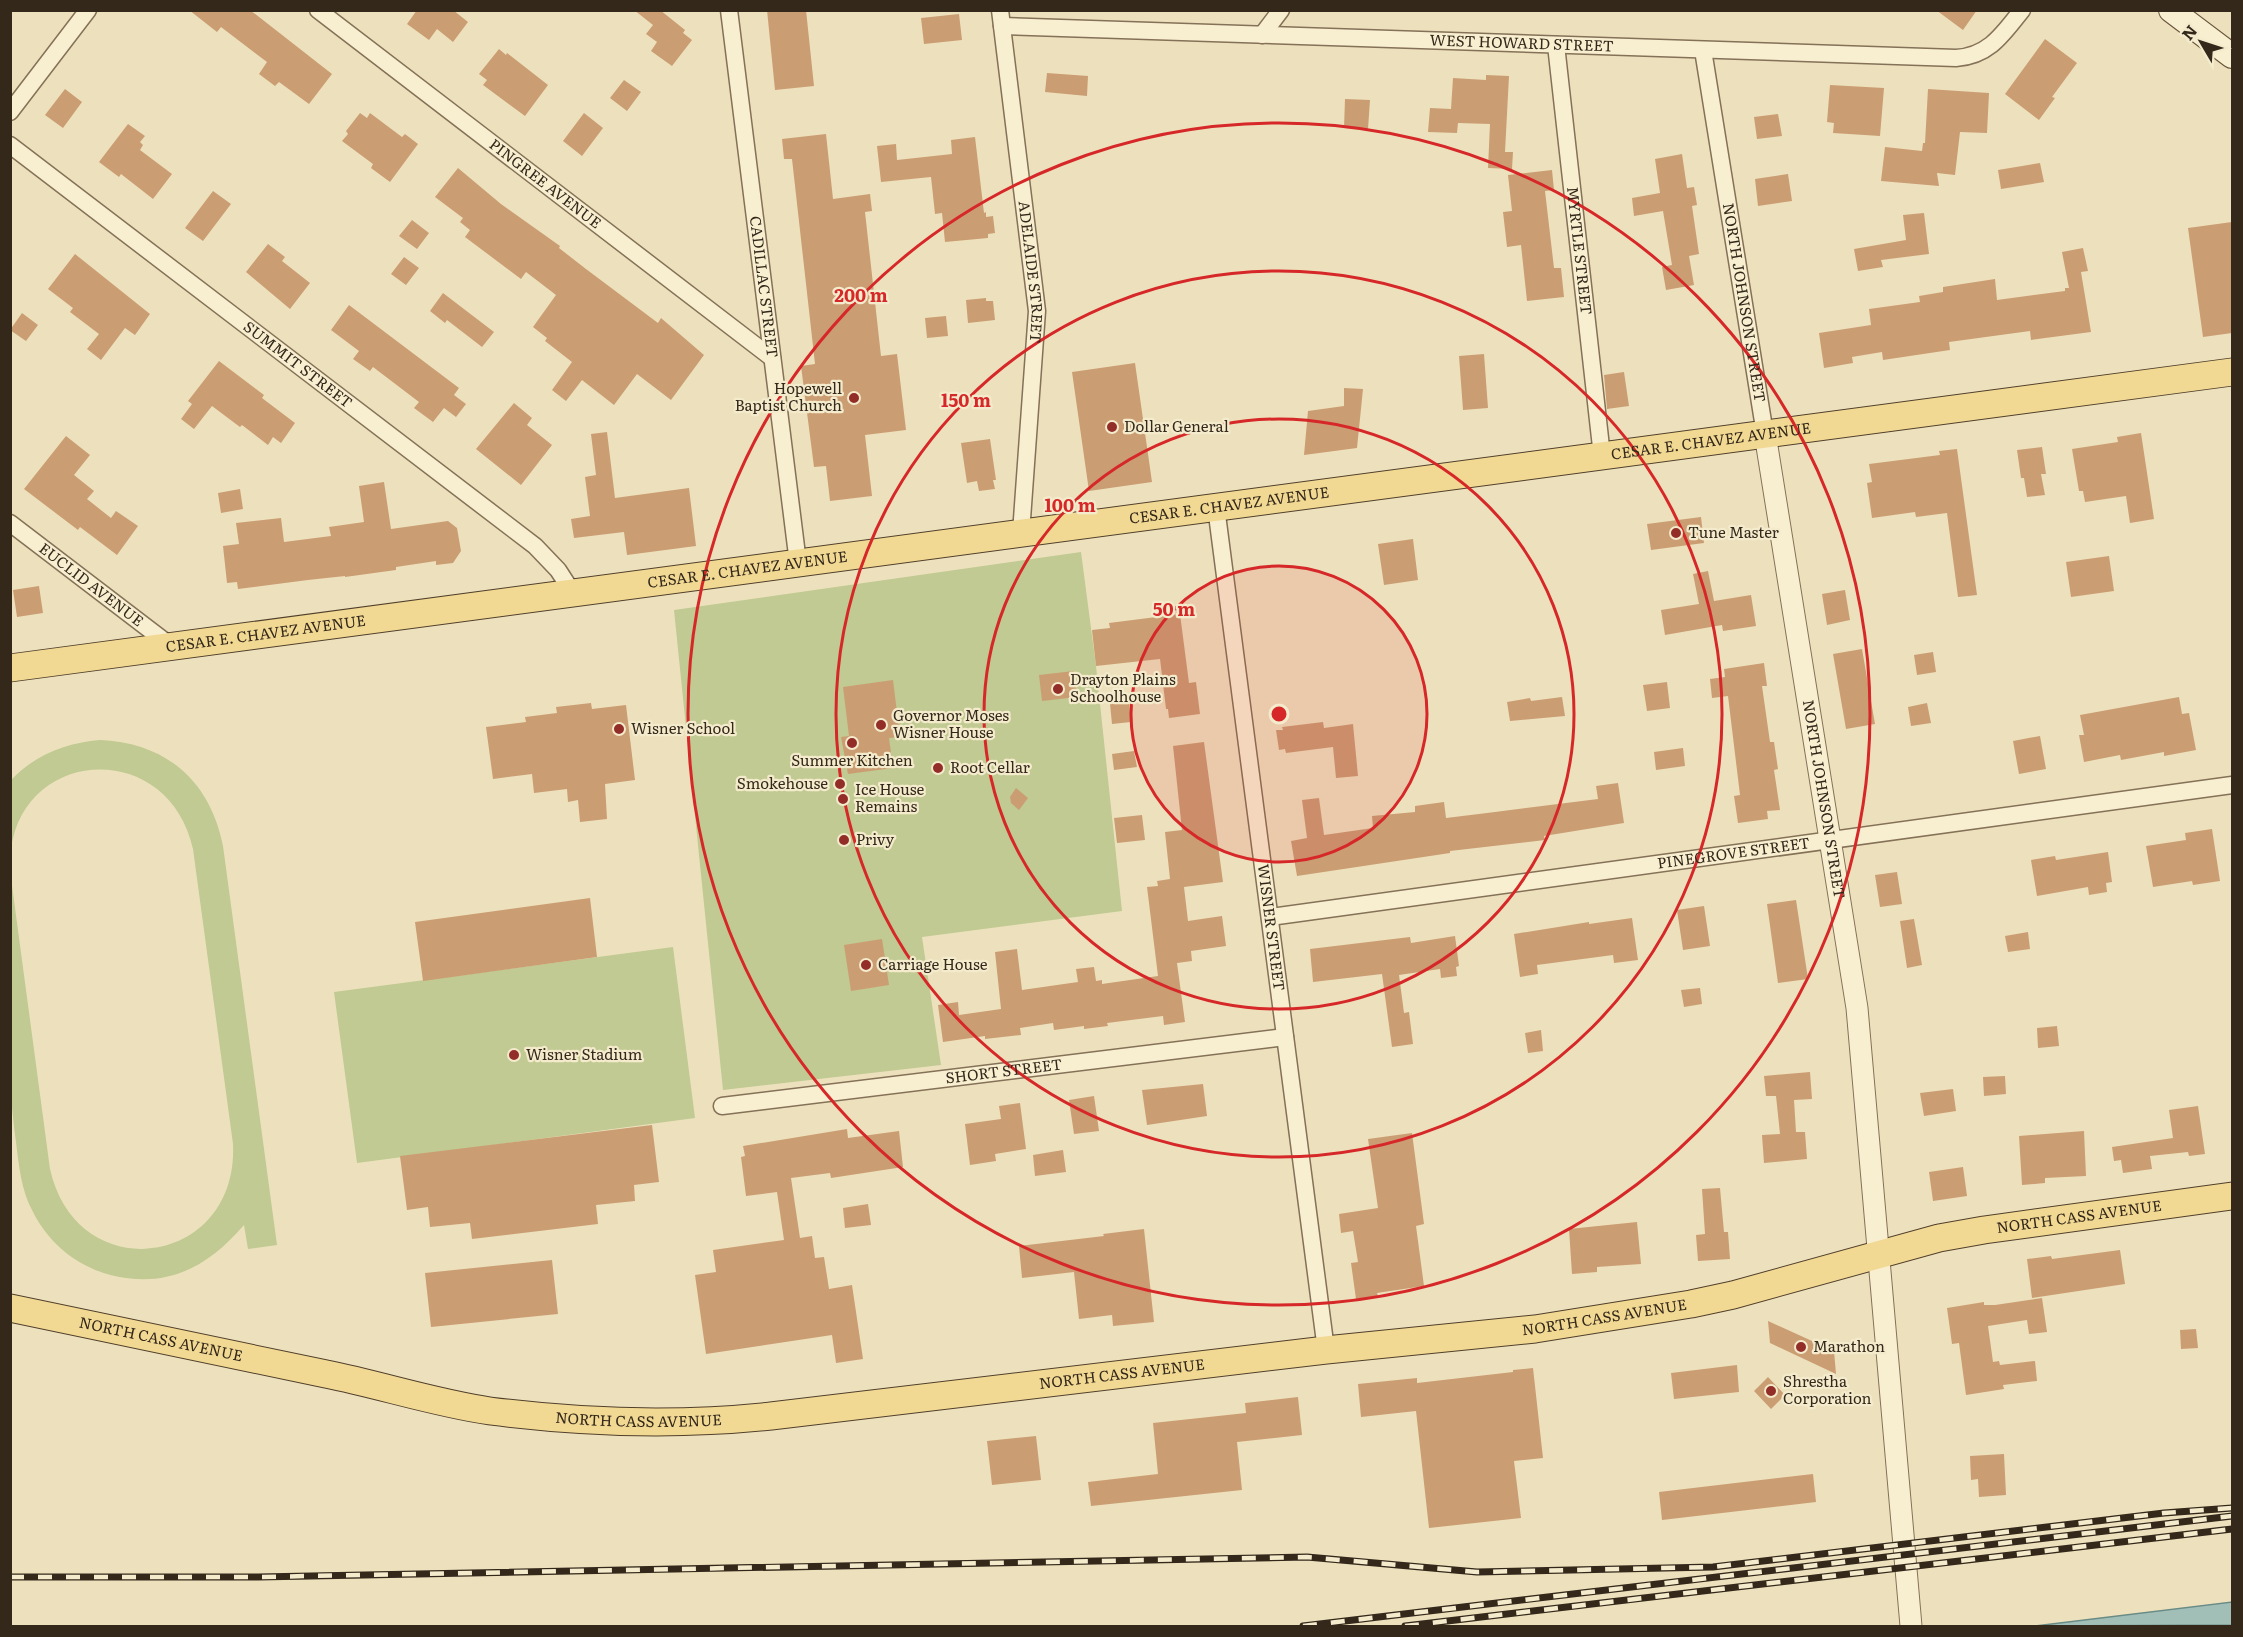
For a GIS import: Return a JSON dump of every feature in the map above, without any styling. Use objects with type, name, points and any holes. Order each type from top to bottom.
[{"type":"main road","points":[[2171,10],[2232,56]]},
{"type":"main road","name":"CESAR E. CHAVEZ AVENUE","points":[[10,668],[2232,372]]},
{"type":"main road","name":"NORTH CASS AVENUE","points":[[10,1308],[338,1376],[457,1405],[524,1414],[646,1423],[689,1423],[771,1416],[1326,1350],[1535,1329],[1682,1306],[1733,1295],[1939,1238],[2232,1196]]},
{"type":"street","points":[[10,112],[88,10]]},
{"type":"street","name":"PINGREE AVENUE","points":[[318,10],[772,358]]},
{"type":"street","name":"CADILLAC STREET","points":[[729,10],[798,563]]},
{"type":"street","points":[[1262,35],[1281,10]]},
{"type":"street","name":"WEST HOWARD STREET","points":[[1001,18],[1262,35],[1963,58],[1990,48],[2022,10]]},
{"type":"street","name":"ADELAIDE STREET","points":[[1001,18],[1037,311],[1020,533]]},
{"type":"street","name":"MYRTLE STREET","points":[[1556,45],[1602,456]]},
{"type":"street","name":"NORTH JOHNSON STREET","points":[[1703,50],[1857,1008],[1911,1626]]},
{"type":"street","name":"SUMMIT STREET","points":[[10,144],[535,546],[558,570],[573,593]]},
{"type":"street","name":"WISNER STREET","points":[[1216,507],[1326,1350]]},
{"type":"street","name":"EUCLID AVENUE","points":[[10,523],[171,646]]},
{"type":"street","name":"PINEGROVE STREET","points":[[1270,917],[2232,785]]},
{"type":"street","name":"SHORT STREET","points":[[722,1106],[1286,1037]]},
{"type":"green space","points":[[1081,552],[1096,666],[1122,911],[922,937],[941,1065],[723,1090],[674,610]]},
{"type":"green space","points":[[100,740],[146,749],[182,770],[208,802],[217,823],[223,846],[277,1245],[248,1249],[244,1225],[206,1260],[177,1274],[161,1278],[126,1278],[97,1271],[71,1257],[50,1237],[29,1204],[26,1195],[21,1178],[12,1109],[9,1043],[11,878],[50,1169],[66,1208],[91,1233],[121,1247],[154,1248],[185,1238],[211,1217],[228,1185],[233,1144],[193,849],[179,813],[156,789],[129,774],[98,770],[68,775],[42,790],[22,815],[11,849],[11,780],[40,757],[51,752],[75,744]]},
{"type":"green space","name":"Wisner Stadium","points":[[673,947],[695,1118],[357,1163],[334,992]]},
{"type":"water","points":[[2232,1602],[2232,1625],[2035,1626]]},
{"type":"building","points":[[189,10],[250,10],[332,74],[309,104],[279,82],[275,86],[259,74],[267,62],[221,27],[217,32]]},
{"type":"building","points":[[417,10],[453,10],[468,22],[453,42],[437,29],[429,40],[407,24]]},
{"type":"building","points":[[634,10],[660,10],[685,30],[683,33],[692,40],[672,66],[651,51],[657,42],[646,34],[653,25]]},
{"type":"building","points":[[767,10],[806,10],[814,86],[775,90]]},
{"type":"building","points":[[1936,10],[1977,10],[1963,30]]},
{"type":"building","points":[[959,14],[962,40],[924,44],[921,18]]},
{"type":"building","points":[[2045,39],[2077,63],[2052,97],[2055,98],[2039,120],[2005,94]]},
{"type":"building","points":[[499,49],[548,85],[525,116],[483,85],[487,80],[479,74]]},
{"type":"building","points":[[1047,73],[1088,76],[1087,96],[1045,92]]},
{"type":"building","points":[[1486,75],[1509,76],[1505,152],[1513,152],[1512,169],[1488,168],[1490,124],[1458,123],[1457,133],[1428,132],[1430,108],[1451,109],[1453,78],[1486,80]]},
{"type":"building","points":[[624,80],[641,92],[627,111],[610,98]]},
{"type":"building","points":[[1830,85],[1884,88],[1880,136],[1833,133],[1834,123],[1827,122]]},
{"type":"building","points":[[65,89],[82,102],[63,128],[45,115]]},
{"type":"building","points":[[1928,89],[1989,93],[1987,133],[1960,132],[1955,175],[1937,173],[1939,186],[1881,181],[1885,147],[1922,151],[1923,143],[1925,143]]},
{"type":"building","points":[[1345,99],[1370,100],[1368,129],[1344,128]]},
{"type":"building","points":[[360,113],[367,118],[370,113],[402,137],[405,134],[418,144],[390,182],[371,168],[373,164],[342,141],[348,134],[346,131]]},
{"type":"building","points":[[584,113],[603,128],[582,156],[563,141]]},
{"type":"building","points":[[1778,114],[1782,136],[1757,139],[1754,117]]},
{"type":"building","points":[[128,124],[145,136],[140,142],[143,145],[140,150],[172,174],[153,199],[121,174],[119,177],[99,162]]},
{"type":"building","points":[[826,134],[833,199],[870,194],[872,211],[865,212],[881,356],[897,354],[906,430],[865,435],[872,496],[830,501],[826,466],[814,467],[801,366],[815,364],[792,159],[784,159],[782,139]]},
{"type":"building","points":[[975,137],[984,213],[986,212],[986,217],[993,216],[995,233],[988,234],[988,238],[945,242],[942,213],[935,214],[931,177],[881,182],[877,146],[896,144],[897,160],[952,154],[951,140]]},
{"type":"building","points":[[1682,154],[1687,188],[1694,187],[1697,205],[1692,206],[1699,254],[1689,256],[1694,285],[1666,290],[1662,267],[1672,265],[1663,211],[1634,216],[1632,198],[1660,193],[1655,159]]},
{"type":"building","points":[[2040,163],[2044,182],[2001,189],[1998,170]]},
{"type":"building","points":[[458,168],[501,204],[560,246],[559,248],[658,323],[661,318],[704,355],[671,400],[637,374],[614,405],[582,380],[566,401],[552,390],[572,362],[545,341],[547,338],[533,327],[556,295],[526,272],[521,279],[465,237],[470,230],[460,222],[463,218],[435,197]]},
{"type":"building","points":[[1552,170],[1554,190],[1545,191],[1554,268],[1561,268],[1564,297],[1527,301],[1521,245],[1507,247],[1503,212],[1512,211],[1508,175]]},
{"type":"building","points":[[1788,174],[1792,201],[1758,206],[1755,179]]},
{"type":"building","points":[[213,191],[231,204],[203,241],[185,228]]},
{"type":"building","points":[[1924,213],[1929,254],[1881,260],[1883,267],[1858,271],[1854,249],[1906,240],[1903,215]]},
{"type":"building","points":[[412,220],[429,233],[417,249],[399,236]]},
{"type":"building","points":[[2232,222],[2232,333],[2203,337],[2188,228]]},
{"type":"building","points":[[268,244],[285,257],[282,261],[310,283],[290,309],[246,272]]},
{"type":"building","points":[[2083,248],[2088,271],[2081,272],[2091,332],[2031,340],[2030,331],[1949,342],[1950,350],[1883,360],[1882,352],[1852,357],[1853,363],[1824,368],[1819,333],[1871,325],[1869,309],[1920,302],[1919,296],[1943,292],[1943,287],[1995,279],[1997,300],[2065,291],[2065,288],[2069,288],[2062,252]]},
{"type":"building","points":[[75,254],[150,314],[135,335],[125,328],[101,360],[87,349],[99,334],[70,312],[73,308],[48,289]]},
{"type":"building","points":[[404,257],[419,268],[406,285],[391,274]]},
{"type":"building","points":[[443,293],[494,332],[482,347],[447,320],[445,323],[430,311]]},
{"type":"building","points":[[986,298],[986,301],[993,301],[995,320],[968,323],[966,300]]},
{"type":"building","points":[[349,305],[459,388],[454,395],[466,404],[456,417],[444,408],[433,422],[414,408],[419,402],[373,367],[370,371],[353,359],[359,351],[331,330]]},
{"type":"building","points":[[22,313],[38,325],[26,341],[10,330]]},
{"type":"building","points":[[946,316],[948,336],[927,338],[925,318]]},
{"type":"building","points":[[1484,354],[1488,408],[1463,410],[1459,356]]},
{"type":"building","points":[[219,361],[264,395],[262,398],[295,423],[281,443],[273,437],[268,445],[212,406],[194,429],[181,419],[192,404],[188,401]]},
{"type":"building","name":"Dollar General","points":[[1135,363],[1152,482],[1089,491],[1072,372]]},
{"type":"building","points":[[1624,372],[1629,406],[1607,409],[1604,375]]},
{"type":"building","points":[[1344,388],[1363,389],[1357,448],[1304,455],[1308,411],[1344,406]]},
{"type":"building","points":[[514,403],[532,418],[527,425],[552,445],[521,485],[476,449]]},
{"type":"building","points":[[607,432],[615,498],[689,488],[696,546],[627,555],[624,532],[574,538],[571,519],[590,516],[585,477],[596,475],[591,434]]},
{"type":"building","points":[[2141,433],[2154,519],[2130,523],[2126,496],[2085,502],[2083,491],[2079,491],[2072,449],[2118,442],[2117,437]]},
{"type":"building","points":[[66,436],[90,455],[74,475],[94,491],[87,499],[111,518],[116,511],[138,526],[117,555],[80,527],[78,530],[24,489]]},
{"type":"building","points":[[990,439],[996,480],[993,480],[995,489],[979,491],[977,481],[967,483],[961,443]]},
{"type":"building","points":[[2042,447],[2046,474],[2041,474],[2045,495],[2027,497],[2024,478],[2021,478],[2017,450]]},
{"type":"building","points":[[1957,449],[1977,595],[1958,597],[1947,513],[1916,517],[1915,512],[1872,518],[1867,483],[1872,482],[1869,464],[1940,455],[1939,451]]},
{"type":"building","points":[[384,482],[391,529],[448,521],[457,528],[461,551],[453,563],[436,565],[436,561],[396,567],[396,570],[238,589],[237,582],[227,583],[223,546],[239,544],[236,523],[281,518],[284,542],[331,536],[329,527],[364,522],[359,486]]},
{"type":"building","points":[[240,489],[243,509],[221,513],[218,493]]},
{"type":"building","name":"Tune Master","points":[[1701,517],[1704,543],[1651,550],[1647,524]]},
{"type":"building","points":[[1413,539],[1418,580],[1384,585],[1378,544]]},
{"type":"building","points":[[2109,556],[2114,591],[2071,597],[2066,562]]},
{"type":"building","points":[[1708,571],[1714,601],[1751,595],[1756,626],[1723,631],[1722,625],[1665,635],[1661,610],[1699,604],[1693,574]]},
{"type":"building","points":[[39,586],[43,613],[17,617],[13,590]]},
{"type":"building","points":[[1845,590],[1850,620],[1827,625],[1822,594]]},
{"type":"building","points":[[1180,614],[1189,683],[1196,682],[1200,714],[1169,718],[1160,659],[1096,666],[1092,630],[1110,628],[1109,623]]},
{"type":"building","points":[[1862,649],[1875,724],[1846,729],[1833,654]]},
{"type":"building","points":[[1933,652],[1936,672],[1917,675],[1914,655]]},
{"type":"building","points":[[1764,663],[1767,686],[1762,686],[1770,742],[1774,742],[1778,769],[1774,770],[1780,810],[1767,811],[1768,819],[1738,823],[1734,796],[1740,795],[1728,696],[1712,698],[1710,679],[1725,677],[1724,669]]},
{"type":"building","name":"Drayton Plains Schoolhouse","points":[[1074,671],[1077,697],[1042,701],[1039,675]]},
{"type":"building","name":"Governor Moses Wisner House","points":[[893,680],[900,737],[889,738],[893,768],[848,774],[841,737],[849,736],[843,687]]},
{"type":"building","points":[[1667,682],[1670,708],[1647,711],[1643,685]]},
{"type":"building","points":[[1562,697],[1565,716],[1510,721],[1507,702],[1530,698],[1531,701]]},
{"type":"building","points":[[2179,697],[2182,714],[2189,713],[2196,750],[2164,756],[2164,752],[2121,760],[2120,755],[2084,762],[2079,735],[2084,735],[2080,715]]},
{"type":"building","points":[[1129,701],[1131,722],[1112,724],[1110,704]]},
{"type":"building","points":[[591,703],[592,709],[626,705],[635,780],[605,784],[607,819],[580,822],[578,800],[568,802],[567,789],[534,793],[532,774],[493,779],[486,727],[526,722],[525,717],[557,713],[556,707]]},
{"type":"building","points":[[1927,703],[1931,723],[1911,726],[1908,707]]},
{"type":"building","points":[[1323,722],[1324,728],[1353,724],[1358,776],[1336,778],[1333,747],[1286,753],[1285,749],[1279,750],[1276,730],[1283,730],[1282,727]]},
{"type":"building","points":[[2040,736],[2046,769],[2019,774],[2013,741]]},
{"type":"building","points":[[1204,742],[1223,882],[1184,887],[1188,921],[1222,916],[1226,946],[1191,951],[1192,961],[1177,963],[1185,1022],[1164,1025],[1163,1016],[1107,1023],[1108,1026],[1054,1030],[1053,1023],[1020,1028],[1021,1035],[985,1039],[985,1036],[943,1042],[938,1005],[958,1002],[959,1015],[1001,1009],[995,952],[1017,949],[1022,990],[1078,982],[1076,969],[1094,967],[1096,981],[1102,980],[1102,984],[1158,976],[1147,887],[1158,886],[1157,881],[1170,879],[1165,832],[1182,830],[1173,746]]},
{"type":"building","points":[[1683,748],[1685,766],[1656,770],[1654,752]]},
{"type":"building","points":[[1134,751],[1137,767],[1114,770],[1112,754]]},
{"type":"building","points":[[1618,783],[1624,823],[1544,836],[1545,840],[1450,851],[1450,853],[1297,876],[1291,841],[1307,838],[1302,800],[1319,798],[1324,835],[1373,828],[1372,816],[1415,812],[1415,806],[1444,802],[1446,818],[1598,799],[1596,786]]},
{"type":"building","points":[[1016,788],[1028,798],[1019,810],[1011,803],[1010,797]]},
{"type":"building","points":[[1142,815],[1145,840],[1117,843],[1114,818]]},
{"type":"building","points":[[2212,829],[2220,881],[2193,885],[2192,881],[2153,887],[2146,846],[2186,840],[2185,833]]},
{"type":"building","points":[[2108,852],[2112,882],[2106,883],[2107,892],[2089,895],[2088,887],[2037,896],[2031,860],[2055,856],[2056,860]]},
{"type":"building","points":[[1897,872],[1902,904],[1880,907],[1875,875]]},
{"type":"building","points":[[590,898],[597,957],[423,981],[415,922]]},
{"type":"building","points":[[1796,900],[1808,979],[1778,983],[1767,904]]},
{"type":"building","points":[[1704,906],[1710,946],[1683,950],[1677,910]]},
{"type":"building","points":[[1632,918],[1638,960],[1614,963],[1613,955],[1537,965],[1538,974],[1520,977],[1514,934],[1589,922],[1589,924]]},
{"type":"building","points":[[1914,919],[1922,965],[1907,968],[1900,921]]},
{"type":"building","points":[[2028,932],[2030,949],[2008,952],[2005,936]]},
{"type":"building","points":[[1455,936],[1459,966],[1456,967],[1457,976],[1441,978],[1440,969],[1399,975],[1404,1013],[1409,1012],[1413,1044],[1392,1047],[1382,974],[1313,982],[1310,949],[1410,937],[1411,943]]},
{"type":"building","name":"Carriage House","points":[[882,939],[889,985],[851,991],[844,945]]},
{"type":"building","points":[[1700,988],[1702,1004],[1684,1007],[1681,990]]},
{"type":"building","points":[[2057,1026],[2059,1046],[2038,1048],[2037,1028]]},
{"type":"building","points":[[1541,1030],[1543,1051],[1528,1053],[1525,1033]]},
{"type":"building","points":[[1810,1072],[1812,1099],[1794,1100],[1796,1132],[1805,1132],[1807,1159],[1764,1163],[1762,1135],[1780,1134],[1776,1096],[1766,1096],[1764,1076]]},
{"type":"building","points":[[2005,1076],[2006,1094],[1984,1096],[1983,1077]]},
{"type":"building","points":[[1203,1084],[1207,1116],[1147,1125],[1142,1090]]},
{"type":"building","points":[[1953,1089],[1956,1111],[1924,1116],[1920,1093]]},
{"type":"building","points":[[1094,1096],[1099,1131],[1074,1134],[1069,1100]]},
{"type":"building","points":[[1020,1103],[1026,1149],[995,1154],[996,1161],[970,1165],[965,1124],[1001,1119],[999,1106]]},
{"type":"building","points":[[2198,1106],[2205,1154],[2189,1156],[2188,1152],[2150,1156],[2152,1169],[2123,1173],[2121,1160],[2114,1161],[2112,1147],[2173,1138],[2169,1110]]},
{"type":"building","points":[[652,1125],[659,1182],[634,1185],[635,1201],[596,1205],[598,1224],[472,1239],[470,1223],[430,1227],[428,1207],[407,1210],[400,1156]]},
{"type":"building","points":[[847,1129],[848,1138],[899,1131],[903,1167],[831,1178],[830,1173],[791,1178],[800,1238],[812,1236],[815,1258],[824,1257],[829,1289],[852,1285],[863,1359],[836,1363],[832,1335],[706,1354],[695,1275],[716,1272],[713,1250],[784,1240],[777,1192],[746,1196],[741,1157],[745,1156],[743,1146]]},
{"type":"building","points":[[2084,1131],[2086,1176],[2045,1178],[2045,1183],[2022,1185],[2019,1136]]},
{"type":"building","points":[[1412,1133],[1424,1224],[1416,1226],[1424,1286],[1377,1293],[1378,1296],[1356,1299],[1351,1263],[1358,1262],[1353,1231],[1341,1233],[1339,1214],[1378,1208],[1368,1139]]},
{"type":"building","points":[[1063,1150],[1066,1172],[1035,1176],[1033,1155]]},
{"type":"building","points":[[1963,1167],[1967,1196],[1933,1201],[1929,1172]]},
{"type":"building","points":[[1720,1188],[1724,1232],[1728,1232],[1730,1259],[1698,1261],[1696,1235],[1705,1234],[1702,1189]]},
{"type":"building","points":[[868,1204],[871,1225],[845,1228],[843,1208]]},
{"type":"building","points":[[1637,1222],[1641,1264],[1597,1267],[1597,1272],[1572,1274],[1569,1229]]},
{"type":"building","points":[[1144,1229],[1154,1322],[1113,1326],[1112,1315],[1079,1319],[1074,1272],[1022,1278],[1019,1246]]},
{"type":"building","points":[[2120,1250],[2125,1284],[2032,1298],[2027,1259],[2051,1256],[2052,1259]]},
{"type":"building","points":[[552,1260],[558,1314],[431,1327],[425,1273]]},
{"type":"building","points":[[2042,1298],[2047,1332],[2029,1334],[2027,1320],[1988,1326],[1993,1362],[1999,1361],[2000,1365],[2035,1361],[2037,1381],[2003,1385],[2004,1389],[1966,1395],[1959,1343],[1952,1344],[1947,1308],[1984,1302],[1984,1305],[1995,1305]]},
{"type":"building","points":[[1768,1321],[1834,1351],[1836,1374],[1770,1343]]},
{"type":"building","points":[[2196,1329],[2198,1348],[2181,1349],[2180,1330]]},
{"type":"building","points":[[1737,1365],[1739,1392],[1674,1399],[1671,1373]]},
{"type":"building","points":[[1533,1368],[1543,1458],[1514,1461],[1521,1518],[1429,1528],[1416,1411],[1361,1417],[1358,1384],[1417,1378],[1417,1383]]},
{"type":"building","points":[[1768,1377],[1785,1395],[1771,1409],[1754,1391]]},
{"type":"building","points":[[1298,1397],[1302,1435],[1237,1442],[1242,1490],[1091,1506],[1088,1482],[1158,1474],[1153,1423],[1246,1413],[1245,1403]]},
{"type":"building","points":[[1036,1436],[1041,1480],[992,1485],[987,1441]]},
{"type":"building","points":[[2004,1454],[2006,1495],[1979,1497],[1978,1479],[1971,1480],[1970,1456]]},
{"type":"building","points":[[1813,1474],[1816,1502],[1662,1520],[1659,1492]]},
{"type":"railway","points":[[10,1577],[258,1577],[1307,1557],[1477,1572],[1713,1567],[2164,1513],[2232,1508]]},
{"type":"railway","points":[[1303,1626],[2232,1516]]},
{"type":"railway","points":[[1405,1626],[2232,1529]]},
{"type":"place","name":"Hopewell Baptist Church","points":[[854,398]]},
{"type":"place","name":"Dollar General","points":[[1112,427]]},
{"type":"place","name":"Tune Master","points":[[1676,533]]},
{"type":"place","name":"Drayton Plains Schoolhouse","points":[[1058,689]]},
{"type":"place","name":"Governor Moses Wisner House","points":[[881,725]]},
{"type":"place","name":"Wisner School","points":[[619,729]]},
{"type":"place","name":"Summer Kitchen","points":[[852,743]]},
{"type":"place","name":"Root Cellar","points":[[938,768]]},
{"type":"place","name":"Smokehouse","points":[[840,784]]},
{"type":"place","name":"Ice House Remains","points":[[843,799]]},
{"type":"place","name":"Privy","points":[[844,840]]},
{"type":"place","name":"Carriage House","points":[[866,965]]},
{"type":"place","name":"Wisner Stadium","points":[[514,1055]]},
{"type":"place","name":"Marathon","points":[[1801,1347]]},
{"type":"place","name":"Shrestha Corporation","points":[[1771,1391]]}]
